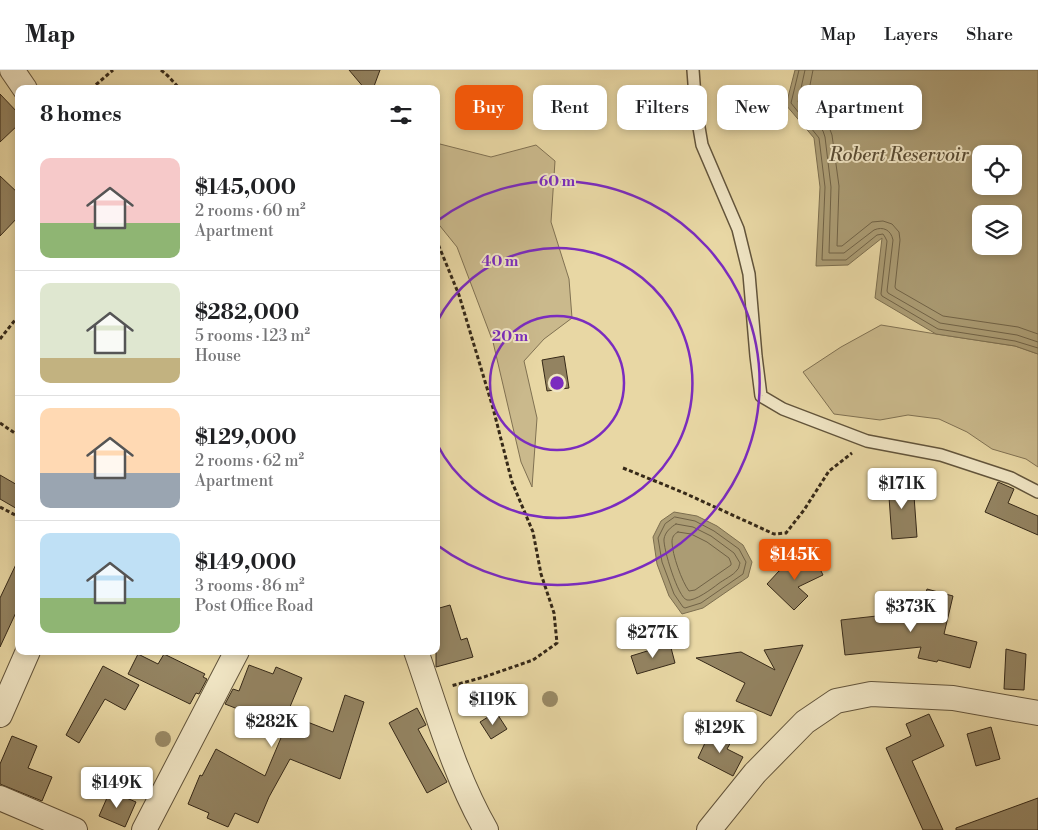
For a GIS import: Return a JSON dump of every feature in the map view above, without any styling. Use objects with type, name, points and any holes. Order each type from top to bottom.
[{"type":"street","points":[[12,70],[22,85]]},
{"type":"street","points":[[0,715],[26,655]]},
{"type":"street","points":[[144,830],[235,655]]},
{"type":"street","points":[[417,655],[452,758],[486,830]]},
{"type":"street","points":[[709,830],[755,773],[805,722],[836,701],[871,694],[953,698],[1038,713]]},
{"type":"street","points":[[0,798],[75,830]]},
{"type":"lane","points":[[693,70],[696,110],[702,145],[738,229],[749,274],[761,396],[783,409],[867,441],[941,455],[1011,478],[1038,492]]},
{"type":"path","points":[[96,85],[113,70]]},
{"type":"path","points":[[161,70],[176,85]]},
{"type":"path","points":[[430,692],[484,677],[533,660],[558,643],[554,613],[541,574],[533,532],[512,482],[493,408],[459,295],[440,251]]},
{"type":"path","points":[[0,339],[15,320]]},
{"type":"path","points":[[0,423],[15,433]]},
{"type":"path","points":[[623,468],[682,492],[774,534],[786,533],[804,510],[829,471],[867,441]]},
{"type":"path","points":[[0,507],[15,515]]},
{"type":"shaded area","points":[[440,144],[491,157],[536,145],[555,161],[551,222],[569,279],[572,318],[544,339],[524,361],[537,418],[532,487],[521,462],[493,342],[457,247],[440,226]]},
{"type":"shaded area","points":[[881,325],[1015,346],[1038,354],[1038,467],[1026,459],[992,449],[967,432],[939,419],[908,415],[880,420],[834,414],[803,372],[841,347]]},
{"type":"water","name":"Robert Reservoir","points":[[795,70],[1038,70],[1038,354],[1015,346],[936,334],[875,298],[882,238],[848,265],[816,266],[820,187],[814,138],[807,130],[922,130],[922,85],[798,85],[798,119],[788,107],[788,97]]},
{"type":"water","points":[[674,512],[697,516],[717,526],[743,545],[752,562],[748,577],[703,608],[682,614],[669,596],[657,564],[653,537],[661,521]]},
{"type":"building","points":[[349,70],[380,70],[374,85],[362,85]]},
{"type":"building","points":[[0,94],[15,110],[15,128],[0,142]]},
{"type":"building","points":[[0,176],[15,190],[15,220],[0,236]]},
{"type":"building","points":[[564,356],[569,388],[547,391],[542,360]]},
{"type":"building","points":[[0,475],[15,484],[15,508],[0,499]]},
{"type":"building","points":[[913,482],[917,537],[892,539],[888,483]]},
{"type":"building","points":[[998,482],[1014,489],[1008,503],[1038,516],[1038,535],[985,512]]},
{"type":"building","points":[[813,555],[823,575],[798,587],[808,596],[794,610],[767,584],[779,571]]},
{"type":"building","points":[[15,566],[15,615],[0,647],[0,598]]},
{"type":"building","points":[[927,589],[953,596],[944,634],[977,642],[970,668],[938,660],[937,662],[918,658],[921,647],[845,655],[841,620],[921,611]]},
{"type":"building","points":[[450,605],[461,640],[467,638],[473,657],[436,667],[436,655],[440,655],[440,608]]},
{"type":"building","points":[[670,644],[675,663],[637,674],[631,656]]},
{"type":"building","points":[[803,645],[771,716],[736,701],[745,683],[696,658],[741,652],[775,670],[764,650]]},
{"type":"building","points":[[1006,649],[1026,654],[1024,690],[1004,689]]},
{"type":"building","points":[[138,655],[158,664],[163,655],[166,655],[205,674],[203,677],[207,679],[199,694],[196,693],[190,704],[128,674]]},
{"type":"building","points":[[249,665],[273,674],[276,667],[302,678],[287,714],[333,732],[345,695],[364,702],[340,779],[290,759],[269,797],[258,823],[235,813],[228,827],[207,818],[209,813],[188,804],[200,775],[202,776],[216,749],[265,776],[283,733],[246,718],[248,713],[225,704],[233,689],[239,691]]},
{"type":"building","points":[[103,666],[139,685],[125,710],[105,699],[79,743],[66,735]]},
{"type":"building","points":[[417,708],[426,725],[418,729],[447,782],[427,793],[389,723]]},
{"type":"building","points":[[496,712],[507,729],[491,739],[480,722]]},
{"type":"building","points":[[929,714],[944,746],[912,761],[943,830],[923,830],[886,748],[911,736],[906,724]]},
{"type":"building","points":[[991,727],[1000,759],[976,766],[967,734]]},
{"type":"building","points":[[711,730],[732,740],[727,749],[743,757],[733,776],[698,758]]},
{"type":"building","points":[[12,736],[37,746],[28,768],[52,777],[42,801],[0,784],[0,764]]},
{"type":"building","points":[[110,791],[136,802],[125,827],[99,816]]},
{"type":"building","points":[[1038,798],[1038,830],[956,830],[956,828]]}]
